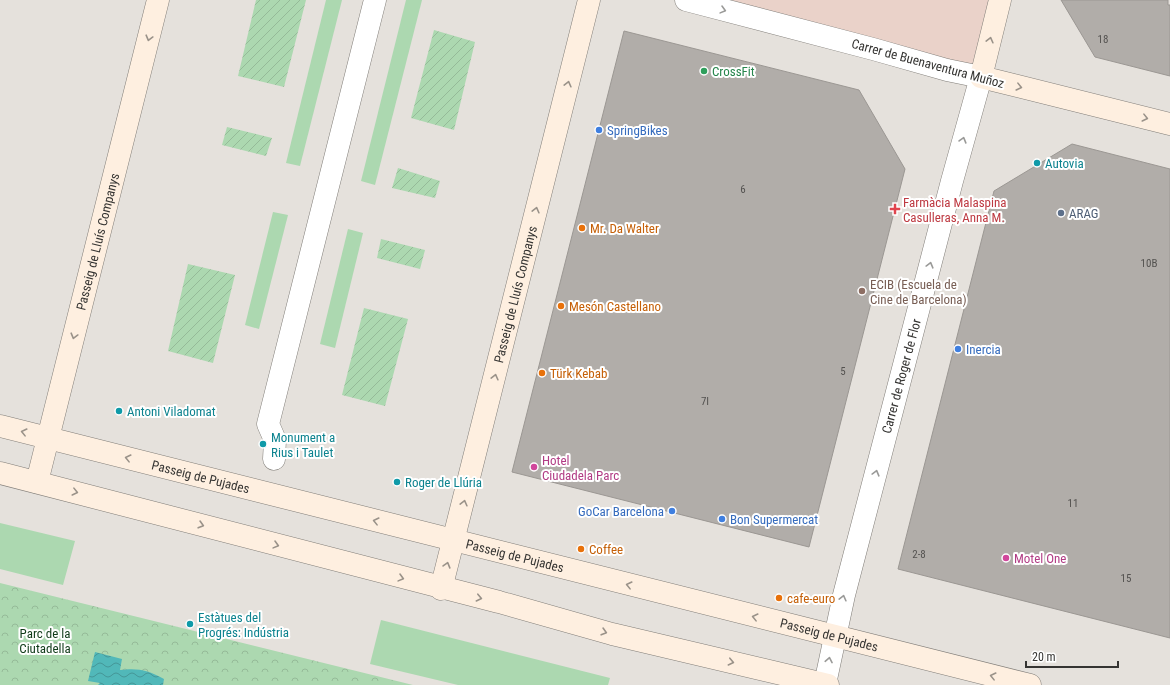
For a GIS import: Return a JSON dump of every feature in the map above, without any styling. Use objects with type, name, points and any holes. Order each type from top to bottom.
[{"type":"street","name":"Passeig de Lluís Companys","points":[[38,482],[158,0]]},
{"type":"street","points":[[274,459],[275,440],[268,424],[375,0]]},
{"type":"street","name":"Passeig de Lluís Companys","points":[[441,589],[589,0]]},
{"type":"street","name":"Carrer de Buenaventura Muñoz","points":[[686,0],[947,70],[1170,124]]},
{"type":"street","name":"Carrer de Roger de Flor","points":[[826,685],[834,636],[952,181],[981,78],[1000,0]]},
{"type":"street","name":"Passeig de Pujades","points":[[0,426],[1030,685]]},
{"type":"street","points":[[0,473],[441,589],[499,602],[612,634],[826,685]]},
{"type":"shaded area","points":[[731,0],[1000,0],[981,77],[873,49]]},
{"type":"green space","points":[[256,0],[306,0],[284,87],[238,76]]},
{"type":"green space","points":[[326,0],[342,0],[300,166],[286,163]]},
{"type":"green space","points":[[406,0],[422,0],[375,185],[361,181]]},
{"type":"green space","points":[[434,30],[475,42],[454,130],[411,118]]},
{"type":"green space","points":[[227,127],[272,138],[266,156],[222,145]]},
{"type":"green space","points":[[398,168],[440,181],[435,198],[392,188]]},
{"type":"green space","points":[[273,212],[288,215],[259,329],[245,325]]},
{"type":"green space","points":[[348,229],[363,233],[335,348],[320,344]]},
{"type":"green space","points":[[381,239],[425,250],[420,269],[377,258]]},
{"type":"green space","points":[[188,264],[235,275],[213,363],[168,351]]},
{"type":"green space","points":[[364,308],[408,319],[385,406],[342,395]]},
{"type":"green space","points":[[0,523],[75,541],[63,585],[0,569]]},
{"type":"green space","name":"Parc de la Ciutadella","points":[[0,583],[413,685],[0,685]]},
{"type":"green space","points":[[381,620],[610,678],[608,685],[458,685],[370,664]]},
{"type":"water","points":[[95,652],[122,659],[120,670],[132,669],[148,672],[158,676],[164,679],[163,685],[98,685],[100,683],[88,681]]},
{"type":"building","points":[[1061,0],[1168,0],[1168,5],[1170,5],[1170,76],[1095,57]]},
{"type":"building","points":[[624,31],[859,90],[905,169],[809,547],[512,472]]},
{"type":"building","points":[[1072,144],[1170,169],[1170,638],[898,569],[994,191]]},
{"type":"place","name":"CrossFit","points":[[704,71]]},
{"type":"place","name":"SpringBikes","points":[[599,130]]},
{"type":"place","name":"Autovia","points":[[1037,163]]},
{"type":"place","name":"Farmàcia Malaspina Casulleras, Anna M.","points":[[895,209]]},
{"type":"place","name":"ARAG","points":[[1061,213]]},
{"type":"place","name":"Mr. Da Walter","points":[[582,228]]},
{"type":"place","name":"ECIB (Escuela de Cine de Barcelona)","points":[[862,291]]},
{"type":"place","name":"Mesón Castellano","points":[[561,306]]},
{"type":"place","name":"Inercia","points":[[958,349]]},
{"type":"place","name":"Türk Kebab","points":[[542,373]]},
{"type":"place","name":"Antoni Viladomat","points":[[119,411]]},
{"type":"place","name":"Monument a Rius i Taulet","points":[[263,444]]},
{"type":"place","name":"Hotel Ciudadela Parc","points":[[534,467]]},
{"type":"place","name":"Roger de Llúria","points":[[397,482]]},
{"type":"place","name":"GoCar Barcelona","points":[[672,511]]},
{"type":"place","name":"Bon Supermercat","points":[[722,519]]},
{"type":"place","name":"Coffee","points":[[581,549]]},
{"type":"place","name":"Motel One","points":[[1006,558]]},
{"type":"place","name":"cafe-euro","points":[[779,598]]},
{"type":"place","name":"Estàtues del Progrés: Indústria","points":[[190,624]]}]
